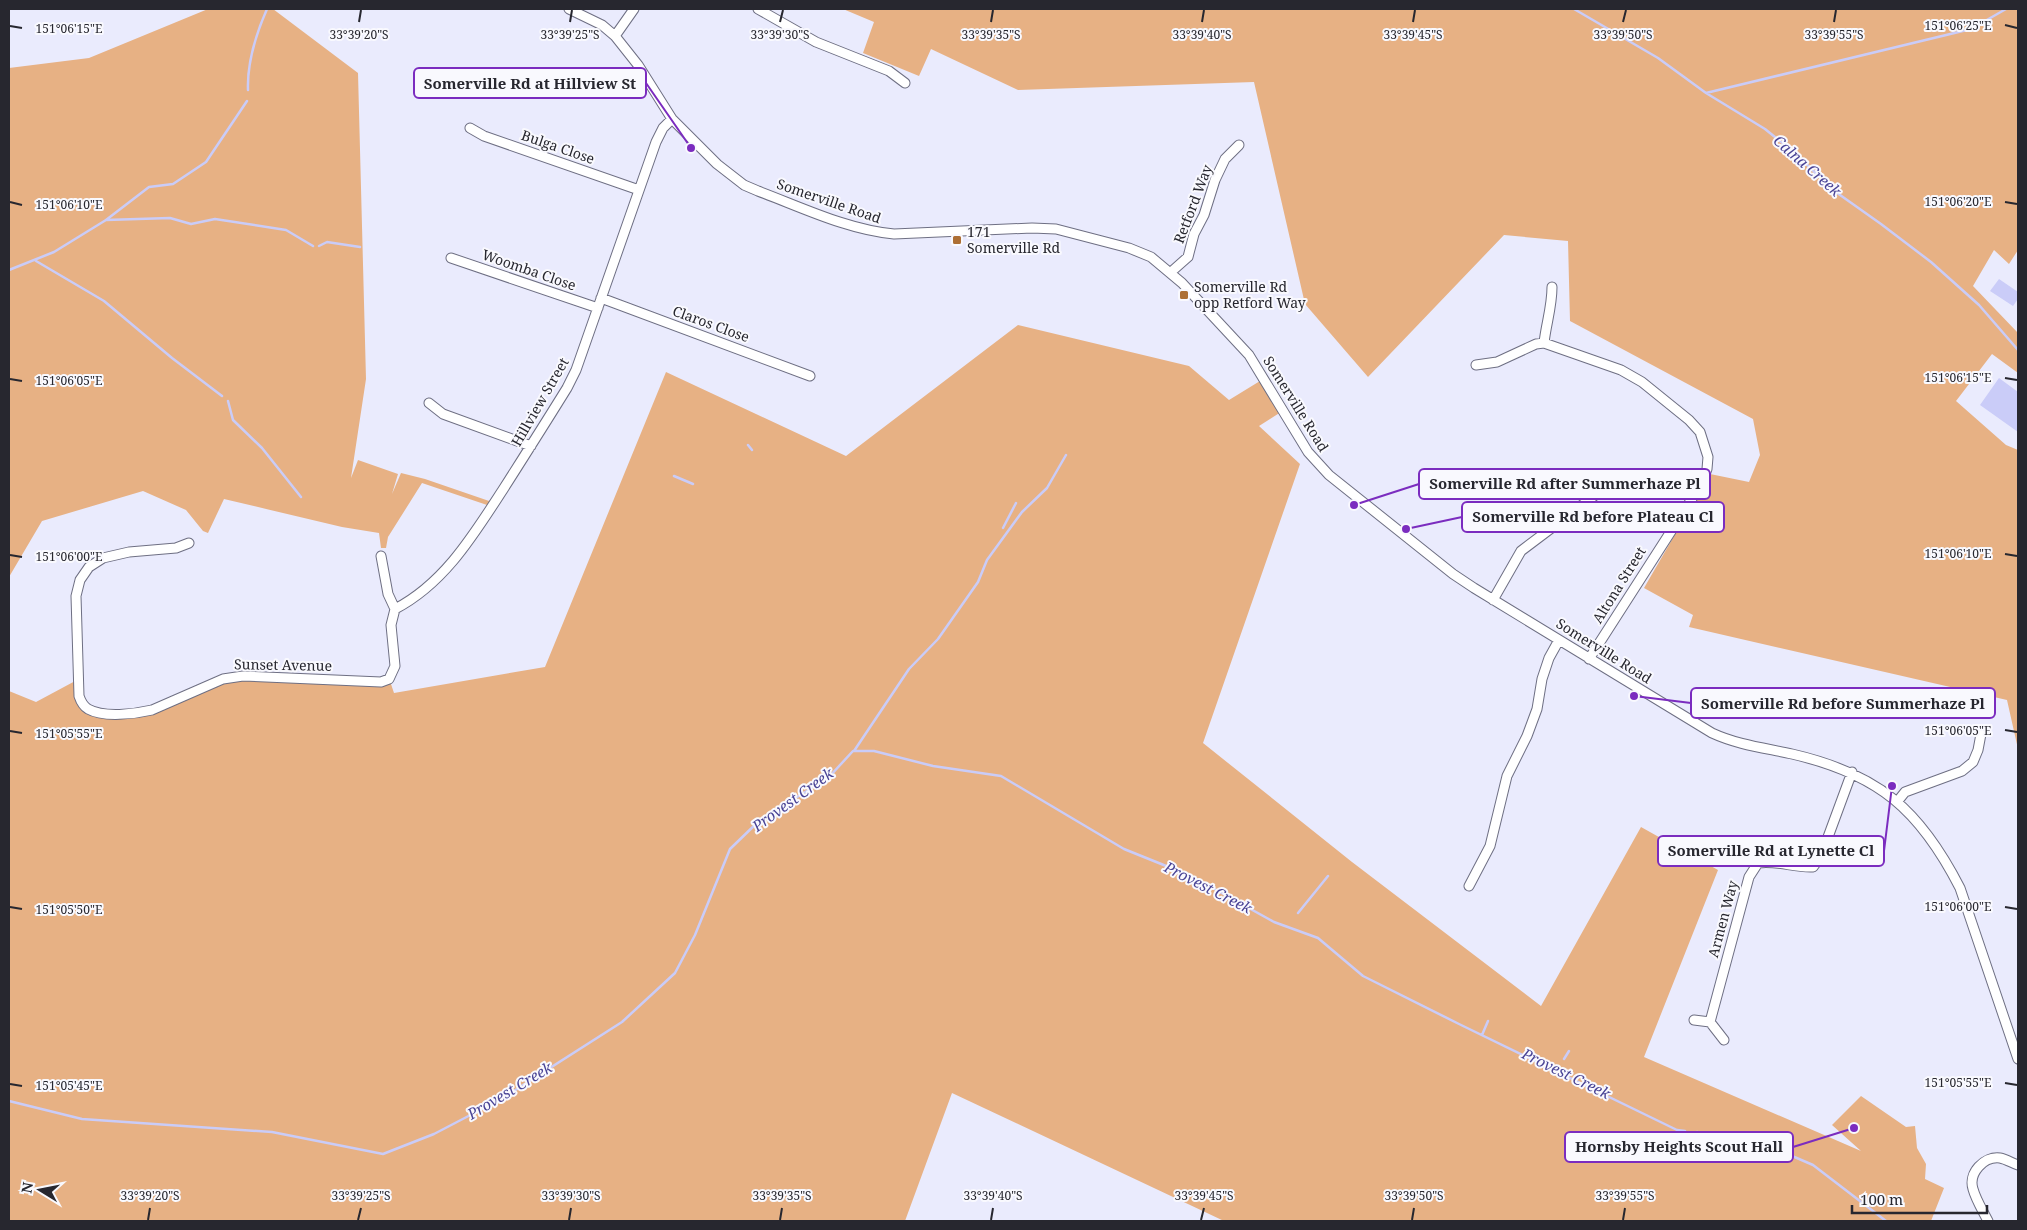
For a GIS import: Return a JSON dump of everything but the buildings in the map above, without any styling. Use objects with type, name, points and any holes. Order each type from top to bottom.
[{"type":"street","name":"Somerville Road","points":[[569,9],[602,26],[615,36],[638,65],[672,119],[717,164],[744,185],[861,229],[894,234],[1032,228],[1056,229],[1136,251],[1158,261],[1171,272],[1249,355],[1295,433],[1318,464],[1453,574],[1589,659],[1720,737],[1741,744],[1807,758],[1852,772],[1875,785],[1913,816],[1951,870],[1960,888],[2018,1056]]},
{"type":"street","points":[[615,36],[634,9]]},
{"type":"street","points":[[758,9],[816,42],[889,71],[905,83]]},
{"type":"street","name":"Hillview Street","points":[[395,608],[407,602],[452,563],[531,446],[576,370],[656,142],[663,128],[672,119]]},
{"type":"street","name":"Bulga Close","points":[[470,128],[484,136],[639,190]]},
{"type":"street","name":"Retford Way","points":[[1171,272],[1188,257],[1194,234],[1204,215],[1215,180],[1225,159],[1239,145]]},
{"type":"street","name":"Woomba Close","points":[[451,258],[598,308]]},
{"type":"street","points":[[1476,365],[1497,362],[1536,344],[1544,343],[1545,327],[1552,303],[1552,287]]},
{"type":"street","name":"Claros Close","points":[[601,298],[810,376]]},
{"type":"street","name":"Altona Street","points":[[1544,343],[1621,370],[1642,382],[1689,420],[1700,432],[1708,457],[1708,469],[1702,483],[1589,659]]},
{"type":"street","points":[[429,402],[443,414],[531,446]]},
{"type":"street","points":[[1493,600],[1522,552],[1598,493]]},
{"type":"street","name":"Sunset Avenue","points":[[189,543],[176,548],[128,552],[102,558],[89,566],[80,580],[76,596],[78,682],[82,705],[88,710],[118,714],[152,710],[223,679],[243,676],[381,682],[389,679],[395,666],[391,625],[395,608],[388,594],[381,556]]},
{"type":"street","points":[[1469,886],[1490,846],[1507,776],[1527,736],[1537,709],[1544,672],[1559,640]]},
{"type":"street","points":[[1897,802],[1905,792],[1962,771],[1973,762],[1978,750],[1981,734]]},
{"type":"street","name":"Armen Way","points":[[1710,1022],[1749,877],[1758,864],[1772,861],[1799,867],[1814,867],[1821,856],[1852,772]]},
{"type":"street","points":[[1694,1020],[1710,1022],[1724,1040]]},
{"type":"street","points":[[1988,1221],[1972,1188],[1972,1179],[1975,1172],[1987,1160],[1999,1158],[2018,1165]]},
{"type":"shaded area","points":[[208,9],[273,9],[358,73],[366,379],[351,478],[358,460],[398,474],[392,494],[401,473],[425,479],[492,502],[490,506],[422,483],[388,537],[386,548],[381,548],[379,533],[342,527],[224,499],[208,533],[203,531],[186,510],[143,491],[42,521],[9,577],[9,68],[89,58]]},
{"type":"shaded area","points":[[843,9],[2018,9],[2018,250],[2009,264],[1994,250],[1973,286],[2018,333],[2018,373],[1992,354],[1956,401],[2006,445],[2018,450],[2018,749],[2007,700],[1689,627],[1693,615],[1644,588],[1710,474],[1749,482],[1760,455],[1753,419],[1570,321],[1568,241],[1504,235],[1368,377],[1305,304],[1254,82],[1018,90],[931,49],[919,76],[863,53],[874,22]]},
{"type":"shaded area","points":[[1018,325],[1189,366],[1229,400],[1260,381],[1281,412],[1259,426],[1300,464],[1203,743],[1352,862],[1541,1006],[1641,827],[1718,870],[1644,1057],[1861,1151],[1832,1125],[1861,1096],[1906,1127],[1915,1126],[1917,1148],[1926,1164],[1925,1179],[1944,1188],[1931,1221],[1224,1221],[952,1093],[905,1221],[9,1221],[9,691],[36,702],[77,680],[85,707],[90,713],[116,719],[152,714],[236,678],[259,676],[315,684],[383,684],[390,681],[394,693],[545,667],[666,372],[846,456]]},
{"type":"water","points":[[1999,279],[2018,292],[2018,299],[2013,306],[1990,291]]},
{"type":"water","points":[[1999,378],[2018,392],[2018,432],[1980,405]]},
{"type":"waterway","points":[[248,90],[249,69],[253,49],[267,9]]},
{"type":"waterway","name":"Calna Creek","points":[[1574,9],[1658,58],[1706,93],[1765,129],[1796,154],[1833,190],[1931,262],[1979,305],[2018,350]]},
{"type":"waterway","points":[[1706,93],[1971,29],[2006,9]]},
{"type":"waterway","points":[[9,270],[54,252],[106,220],[149,187],[173,184],[206,162],[247,101]]},
{"type":"waterway","points":[[106,220],[170,218],[191,224],[215,219],[286,230],[313,246]]},
{"type":"waterway","points":[[319,246],[327,242],[360,247]]},
{"type":"waterway","points":[[36,261],[104,301],[172,358],[222,396]]},
{"type":"waterway","points":[[228,401],[233,420],[262,448],[301,497]]},
{"type":"waterway","points":[[748,445],[752,450]]},
{"type":"waterway","points":[[854,751],[909,669],[938,639],[978,582],[987,560],[1022,512],[1047,488],[1066,455]]},
{"type":"waterway","points":[[674,476],[693,484]]},
{"type":"waterway","points":[[1003,528],[1016,503]]},
{"type":"waterway","name":"Provest Creek","points":[[9,1101],[82,1119],[272,1132],[383,1154],[434,1134],[503,1098],[622,1022],[675,973],[695,935],[730,849],[759,821],[829,777],[853,751],[874,751],[933,766],[1001,776],[1124,849],[1191,876],[1274,922],[1318,938],[1363,976],[1677,1130],[1685,1131]]},
{"type":"waterway","points":[[1298,913],[1328,876]]},
{"type":"waterway","points":[[1482,1035],[1488,1021]]},
{"type":"waterway","points":[[1564,1059],[1569,1051]]},
{"type":"waterway","name":"Provest Creek","points":[[1697,1132],[1729,1140],[1739,1147],[1778,1150],[1813,1165],[1886,1221]]},
{"type":"place","name":"Somerville Rd at Hillview St","points":[[691,148]]},
{"type":"place","name":"171 Somerville Rd","points":[[957,240]]},
{"type":"place","name":"Somerville Rd opp Retford Way","points":[[1184,295]]},
{"type":"place","name":"Somerville Rd after Summerhaze Pl","points":[[1354,505]]},
{"type":"place","name":"Somerville Rd before Plateau Cl","points":[[1406,529]]},
{"type":"place","name":"Somerville Rd before Summerhaze Pl","points":[[1634,696]]},
{"type":"place","name":"Somerville Rd at Lynette Cl","points":[[1892,786]]},
{"type":"place","name":"Hornsby Heights Scout Hall","points":[[1854,1128]]}]
